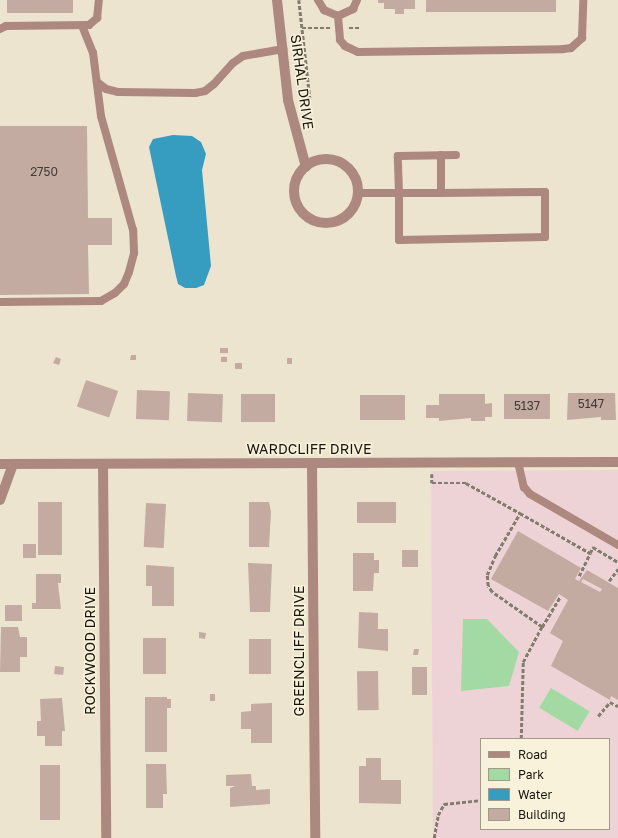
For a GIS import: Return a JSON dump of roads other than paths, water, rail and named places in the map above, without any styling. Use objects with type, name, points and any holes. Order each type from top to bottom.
[{"type":"street","name":"SIRHAL DRIVE","points":[[277,0],[288,100],[306,167]]},
{"type":"street","points":[[325,159],[340,163],[353,173],[358,193],[356,203],[343,219],[323,223],[312,220],[301,210],[294,195],[297,180],[306,167],[325,159]]},
{"type":"street","name":"WARDCLIFF DRIVE","points":[[0,464],[618,462]]},
{"type":"street","name":"GREENCLIFF DRIVE","points":[[312,463],[315,838]]},
{"type":"street","points":[[0,500],[13,464]]},
{"type":"street","name":"ROCKWOOD DRIVE","points":[[103,464],[106,838]]},
{"type":"lane","points":[[0,29],[6,26],[89,25],[98,18],[99,0]]},
{"type":"lane","points":[[318,0],[324,10],[338,16],[353,9],[357,0]]},
{"type":"lane","points":[[338,16],[340,40],[344,46],[358,52],[563,49],[571,48],[582,38],[583,0]]},
{"type":"lane","points":[[0,302],[101,301],[115,293],[124,284],[134,253],[133,230],[101,116],[98,82],[91,46],[82,26]]},
{"type":"lane","points":[[98,82],[106,89],[118,92],[195,93],[205,91],[214,84],[233,63],[244,56],[283,49]]},
{"type":"lane","points":[[441,155],[441,193]]},
{"type":"lane","points":[[358,193],[399,193],[441,193],[545,192],[545,237],[399,240],[399,193],[398,156],[456,155]]},
{"type":"lane","points":[[518,462],[524,487],[530,494],[618,545]]},
{"type":"water","points":[[173,135],[192,136],[201,142],[206,154],[202,170],[211,266],[204,285],[196,288],[185,288],[178,284],[149,147],[153,139]]}]
